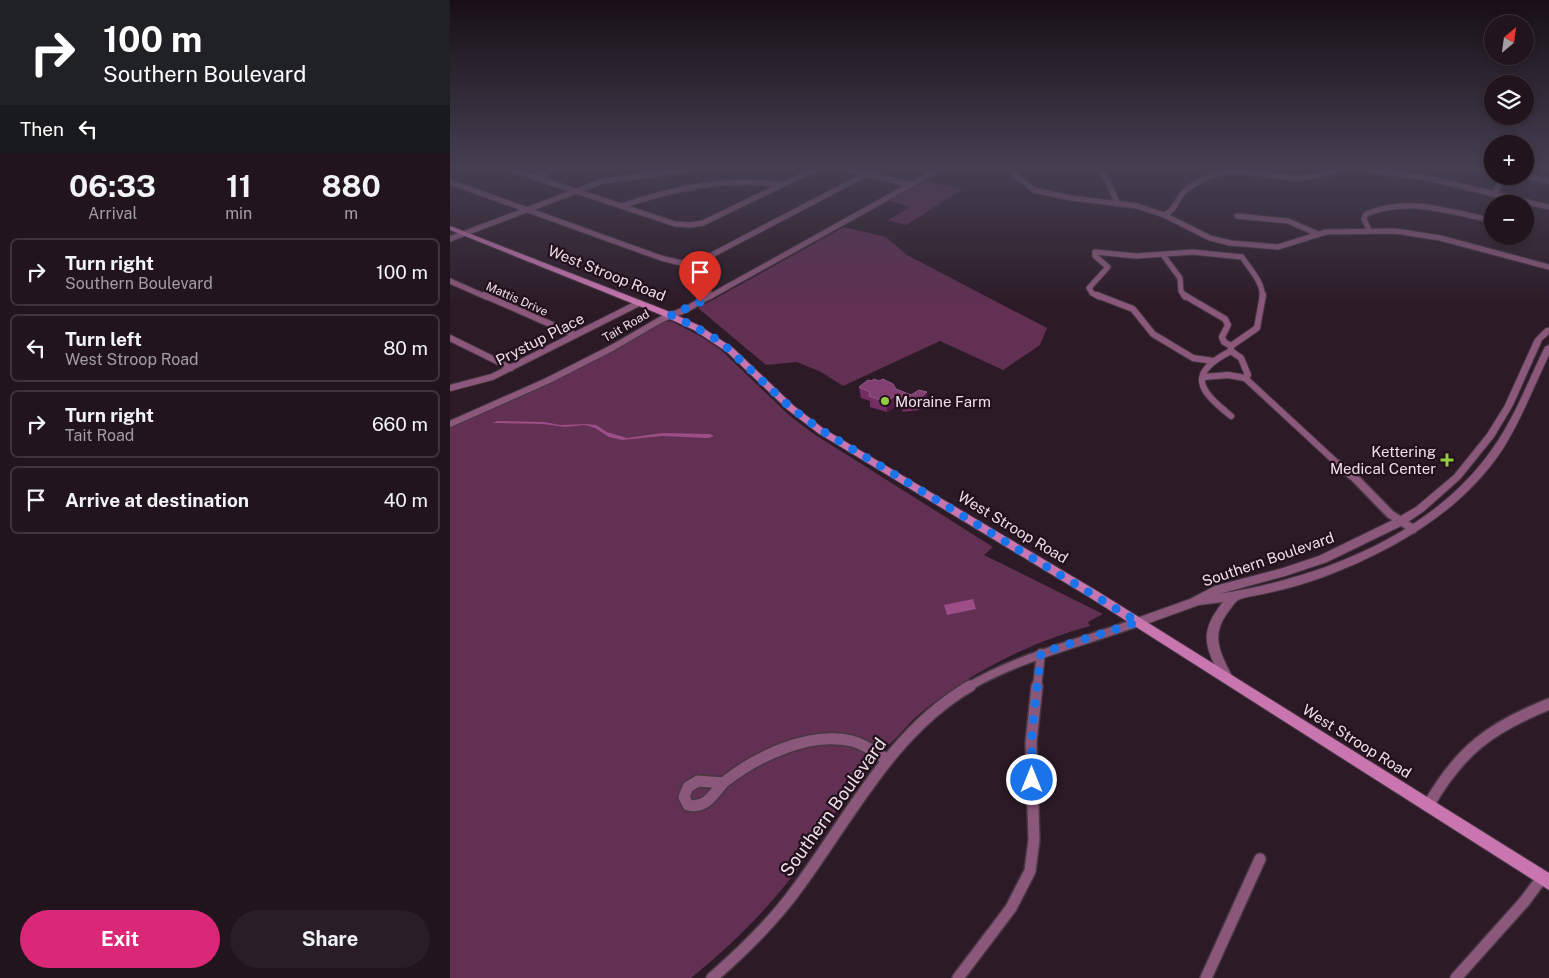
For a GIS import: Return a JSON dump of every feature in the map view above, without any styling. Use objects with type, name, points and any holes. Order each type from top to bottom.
[{"type":"main road","name":"West Stroop Road","points":[[450,228],[671,315],[721,342],[791,408],[821,430],[1138,622],[1546,880]]},
{"type":"street","points":[[450,238],[516,214]]},
{"type":"street","points":[[536,214],[667,260],[681,263],[704,259],[791,214]]},
{"type":"street","points":[[645,214],[676,224],[690,225],[703,223],[722,214]]},
{"type":"street","name":"Tait Road","points":[[450,424],[555,377],[725,288],[860,214]]},
{"type":"street","points":[[1160,214],[1216,240],[1252,246],[1284,246],[1318,234],[1368,230],[1395,231],[1440,238],[1549,267]]},
{"type":"street","points":[[1367,214],[1364,219],[1368,230]]},
{"type":"street","points":[[1463,214],[1484,218]]},
{"type":"street","points":[[1237,216],[1281,220],[1303,226],[1318,234]]},
{"type":"street","points":[[1213,361],[1193,358],[1154,334],[1133,309],[1100,298],[1092,293],[1089,288],[1091,282],[1104,273],[1108,267],[1095,256],[1095,252],[1136,256],[1193,252],[1242,256],[1252,246]]},
{"type":"street","points":[[1163,255],[1180,278],[1180,291],[1184,296],[1225,319],[1227,328],[1222,337],[1241,358],[1248,375],[1245,378]]},
{"type":"street","points":[[1231,416],[1209,398],[1203,389],[1206,368],[1257,328],[1263,298],[1259,283],[1242,256]]},
{"type":"street","name":"Mattis Drive","points":[[450,282],[575,335]]},
{"type":"street","name":"Prystup Place","points":[[450,388],[483,380],[511,368],[639,303]]},
{"type":"street","name":"Southern Boulevard","points":[[712,978],[752,940],[804,880],[886,759],[922,722],[961,691],[1002,667],[1194,602],[1219,589],[1285,572],[1323,559],[1401,522],[1420,509],[1457,477],[1486,441],[1509,405],[1539,340],[1549,330]]},
{"type":"street","points":[[450,338],[511,368]]},
{"type":"street","name":"Southern Boulevard","points":[[1194,602],[1234,597],[1302,579],[1365,555],[1413,529],[1447,504],[1489,461],[1507,435],[1510,426],[1524,403],[1549,347]]},
{"type":"street","points":[[1204,376],[1223,375],[1245,378],[1401,522],[1413,529]]},
{"type":"street","points":[[1227,678],[1212,646],[1211,635],[1221,612],[1234,597]]},
{"type":"street","points":[[958,978],[970,960],[1010,913],[1020,897],[1032,866],[1035,830],[1031,744],[1041,653]]},
{"type":"street","points":[[1428,806],[1441,782],[1454,765],[1481,738],[1518,717],[1549,704]]},
{"type":"street","points":[[723,783],[747,767],[777,752],[825,738],[852,740],[886,759]]},
{"type":"street","points":[[1206,978],[1260,859]]},
{"type":"street","points":[[1456,978],[1546,880]]},
{"type":"shaded area","points":[[899,214],[924,214],[906,225],[888,220]]},
{"type":"shaded area","points":[[844,227],[886,237],[907,255],[1047,328],[1040,345],[1003,370],[940,341],[843,386],[821,372],[797,362],[766,365],[698,308]]},
{"type":"shaded area","points":[[671,321],[720,349],[790,416],[814,434],[993,547],[984,555],[1103,614],[1088,622],[1090,626],[1044,641],[999,662],[957,687],[917,716],[891,743],[873,757],[847,794],[815,846],[781,891],[738,937],[691,978],[450,978],[450,426],[661,322]]},
{"type":"shaded area","points":[[497,421],[596,425],[607,432],[627,438],[662,433],[710,434],[714,436],[708,438],[662,436],[622,440],[609,437],[595,428],[585,425],[565,427],[544,424],[493,423]]},
{"type":"shaded area","points":[[973,599],[976,609],[947,615],[944,605]]},
{"type":"building","points":[[874,379],[879,381],[883,379],[893,384],[896,389],[911,395],[919,390],[927,392],[918,400],[902,401],[904,400],[895,396],[886,402],[869,396],[870,392],[859,387],[868,380]]},
{"type":"place","name":"Moraine Farm","points":[[885,401]]},
{"type":"place","name":"Kettering Medical Center","points":[[1447,460]]},
{"type":"route","points":[[700,302],[671,315],[721,342],[803,418],[1138,622],[1041,653],[1031,744],[1032,780]]}]
